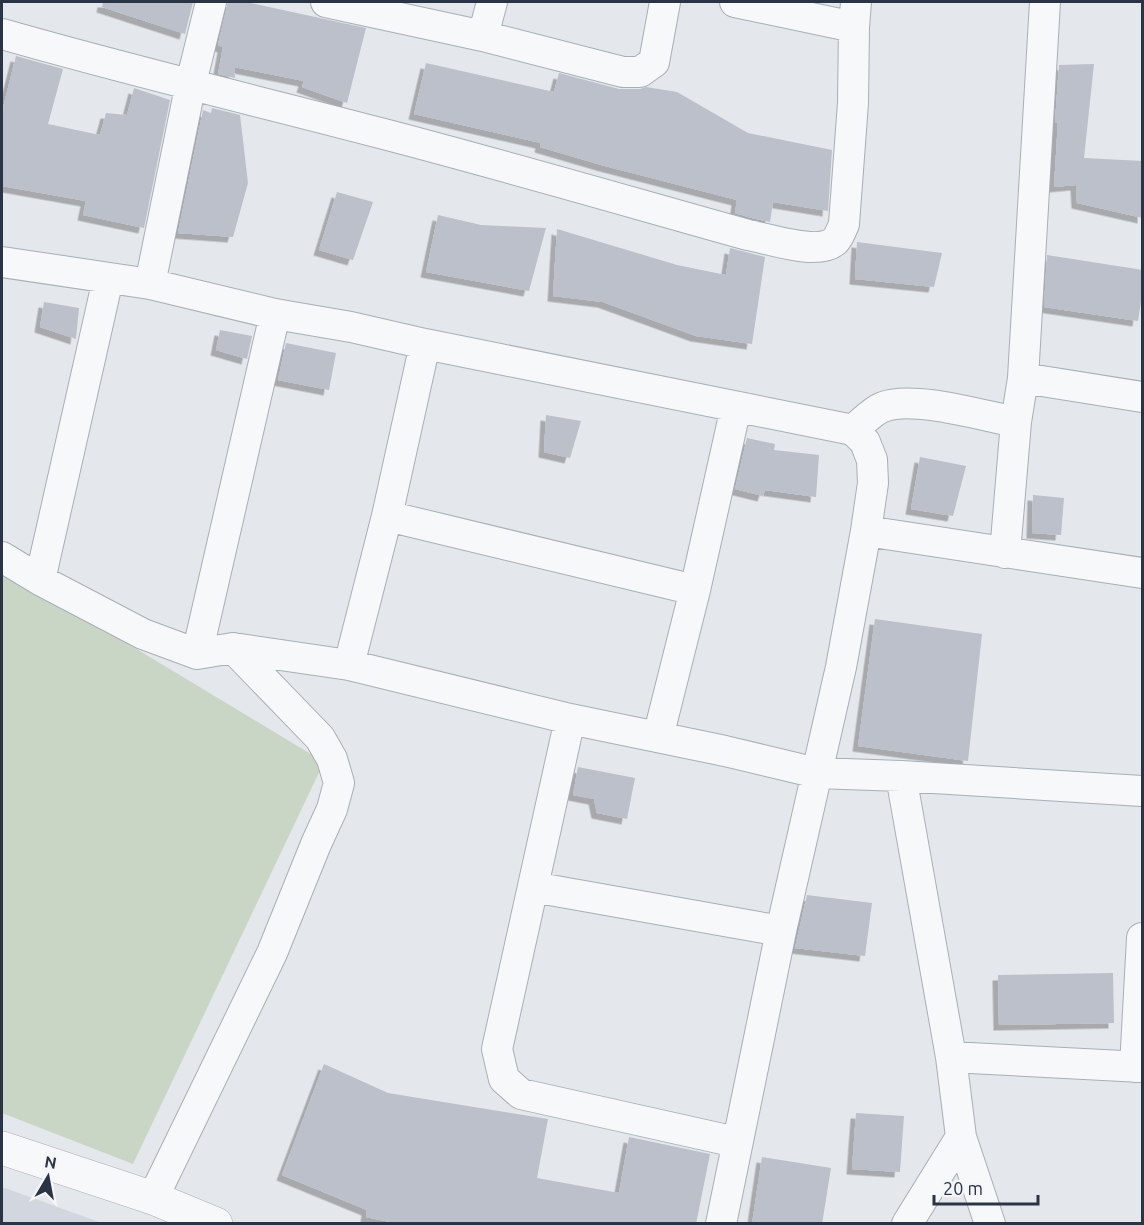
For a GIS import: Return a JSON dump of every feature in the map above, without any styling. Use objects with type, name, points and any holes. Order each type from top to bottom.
[{"type":"street","points":[[150,284],[191,83],[211,2]]},
{"type":"street","points":[[326,2],[483,36],[623,72],[639,72],[654,62],[665,2]]},
{"type":"street","points":[[483,36],[492,2]]},
{"type":"street","points":[[2,34],[113,66],[191,83],[383,134],[748,235],[809,248],[823,247],[836,240],[844,224],[853,103],[855,14],[735,2]]},
{"type":"street","points":[[1005,553],[1016,422],[1023,378],[1045,2]]},
{"type":"street","points":[[2,262],[150,284],[275,314],[351,327],[853,430],[865,442],[872,460],[873,483],[841,667],[781,931],[721,1224]]},
{"type":"street","points":[[40,580],[108,279]]},
{"type":"street","points":[[197,654],[275,314]]},
{"type":"street","points":[[349,665],[387,516],[426,344]]},
{"type":"street","points":[[1023,378],[1143,397]]},
{"type":"street","points":[[853,430],[880,408],[895,404],[924,404],[1016,422]]},
{"type":"street","points":[[658,737],[695,590],[736,407]]},
{"type":"street","points":[[387,516],[695,590]]},
{"type":"street","points":[[866,531],[1143,573]]},
{"type":"street","points":[[2,557],[40,580],[143,634],[197,654],[233,648],[349,665],[570,719],[817,773],[1143,791]]},
{"type":"street","points":[[153,1198],[272,953],[332,809],[339,783],[332,759],[320,738],[233,648]]},
{"type":"street","points":[[570,719],[497,1049],[504,1079],[521,1094],[736,1142]]},
{"type":"street","points":[[901,776],[951,1057],[960,1137],[990,1224]]},
{"type":"street","points":[[532,887],[781,931]]},
{"type":"street","points":[[951,1057],[1139,1067],[1143,938]]},
{"type":"street","points":[[907,1224],[960,1137]]},
{"type":"street","points":[[2,1148],[153,1198],[216,1224]]},
{"type":"shaded area","points":[[2,1187],[102,1223],[2,1223]]},
{"type":"green space","points":[[2,568],[324,762],[133,1164],[2,1113]]},
{"type":"building","points":[[103,2],[193,2],[185,34],[102,7]]},
{"type":"building","points":[[228,2],[246,2],[366,28],[347,103],[302,87],[304,81],[234,67],[235,78],[218,74],[223,47],[218,45]]},
{"type":"building","points":[[16,56],[63,69],[48,124],[100,135],[106,113],[127,115],[134,88],[170,100],[144,228],[83,215],[86,201],[2,186],[2,112]]},
{"type":"building","points":[[426,63],[554,92],[559,73],[619,89],[646,87],[677,92],[748,133],[832,150],[828,211],[773,202],[770,222],[752,218],[735,213],[737,200],[605,166],[540,147],[541,143],[414,114]]},
{"type":"building","points":[[1094,64],[1084,158],[1143,161],[1143,218],[1077,203],[1076,185],[1054,187],[1059,65]]},
{"type":"building","points":[[212,108],[240,115],[248,183],[233,237],[178,233],[203,110],[211,113]]},
{"type":"building","points":[[337,192],[373,202],[353,260],[319,250]]},
{"type":"building","points":[[438,215],[481,225],[546,228],[529,291],[426,272]]},
{"type":"building","points":[[557,229],[677,265],[726,275],[730,248],[765,257],[752,344],[696,336],[603,302],[553,296]]},
{"type":"building","points":[[857,242],[942,253],[934,287],[855,279]]},
{"type":"building","points":[[1047,255],[1143,270],[1143,289],[1138,321],[1044,307]]},
{"type":"building","points":[[44,302],[79,308],[76,339],[40,327]]},
{"type":"building","points":[[220,330],[252,336],[247,359],[216,350]]},
{"type":"building","points":[[286,343],[336,353],[329,390],[278,380]]},
{"type":"building","points":[[546,415],[581,421],[570,458],[544,452]]},
{"type":"building","points":[[747,438],[775,444],[774,450],[819,455],[816,497],[765,490],[763,496],[735,489]]},
{"type":"building","points":[[920,457],[966,466],[953,516],[911,509]]},
{"type":"building","points":[[1033,495],[1064,498],[1061,535],[1032,533]]},
{"type":"building","points":[[875,619],[982,634],[968,761],[858,746]]},
{"type":"building","points":[[578,767],[635,778],[627,819],[597,813],[594,799],[573,795]]},
{"type":"building","points":[[807,895],[872,903],[865,956],[795,948]]},
{"type":"building","points":[[1113,973],[1114,1023],[999,1025],[998,975]]},
{"type":"building","points":[[324,1064],[388,1093],[548,1119],[537,1178],[619,1193],[629,1137],[710,1154],[696,1224],[400,1224],[366,1217],[367,1210],[282,1175]]},
{"type":"building","points":[[856,1113],[904,1116],[900,1172],[852,1169]]},
{"type":"building","points":[[762,1157],[831,1168],[822,1224],[752,1224]]}]
